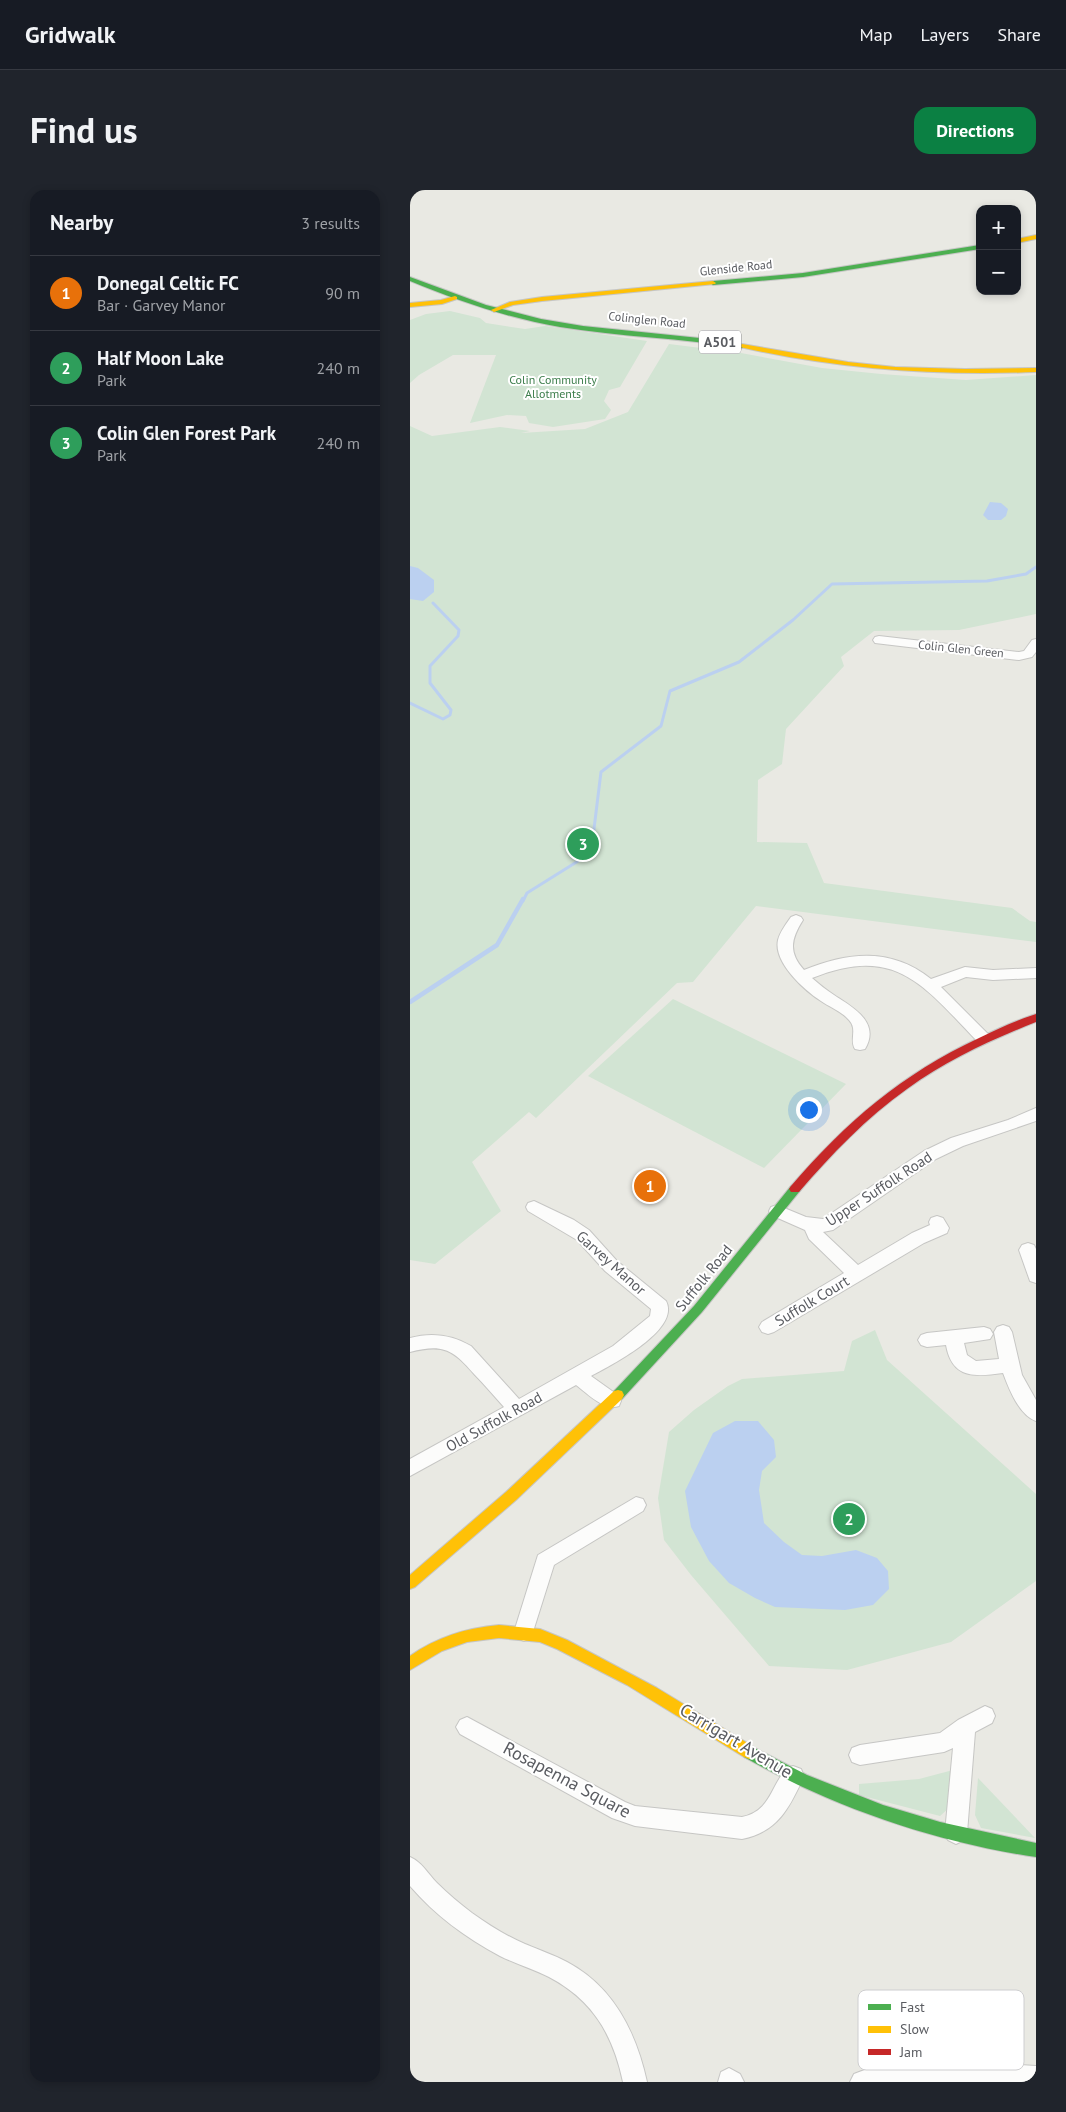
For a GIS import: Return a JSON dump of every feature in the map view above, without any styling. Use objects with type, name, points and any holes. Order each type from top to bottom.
[{"type":"street","points":[[1021,240],[1036,238]]},
{"type":"street","name":"Glenside Road","points":[[494,310],[512,303],[542,299],[803,275],[976,248]]},
{"type":"street","name":"Colinglen Road","points":[[410,279],[454,298],[545,322],[730,343],[852,364],[944,371],[1036,370]]},
{"type":"street","points":[[410,305],[442,302],[454,298]]},
{"type":"street","name":"Colin Glen Green","points":[[879,640],[895,646],[1019,656],[1028,654],[1036,643]]},
{"type":"street","points":[[796,920],[785,941],[786,954],[791,964],[824,996],[841,1005],[856,1018],[861,1026],[862,1036],[860,1045]]},
{"type":"street","points":[[803,976],[841,962],[859,960],[880,961],[903,967],[930,985],[983,1038]]},
{"type":"street","points":[[930,985],[965,972],[993,976],[1036,973]]},
{"type":"street","name":"Suffolk Road","points":[[410,1583],[574,1441],[683,1327],[823,1157],[876,1106],[925,1070],[983,1038],[1036,1018]]},
{"type":"street","name":"Upper Suffolk Road","points":[[777,1211],[811,1225],[827,1225],[902,1171],[946,1147],[1032,1121]]},
{"type":"street","name":"Garvey Manor","points":[[534,1207],[583,1235],[611,1266],[660,1306]]},
{"type":"street","name":"Suffolk Court","points":[[768,1327],[918,1238],[941,1228],[937,1222]]},
{"type":"street","name":"Suffolk Court","points":[[811,1225],[815,1234],[856,1274]]},
{"type":"street","points":[[1028,1250],[1036,1276]]},
{"type":"street","name":"Old Suffolk Road","points":[[410,1468],[577,1376],[619,1350],[658,1320],[661,1312],[660,1306]]},
{"type":"street","points":[[1002,1332],[1009,1365],[1023,1397],[1036,1414]]},
{"type":"street","points":[[927,1340],[984,1334]]},
{"type":"street","points":[[954,1338],[959,1359],[964,1365],[972,1368],[1009,1365]]},
{"type":"street","points":[[410,1345],[431,1341],[456,1345],[465,1350],[517,1409]]},
{"type":"street","points":[[577,1376],[612,1401]]},
{"type":"street","points":[[524,1632],[545,1561],[636,1505]]},
{"type":"street","name":"Carrigart Avenue","points":[[410,1664],[428,1651],[455,1638],[490,1632],[524,1632],[546,1637],[655,1691],[720,1735],[813,1786],[917,1824],[1036,1850]]},
{"type":"street","points":[[860,1755],[944,1742],[985,1716]]},
{"type":"street","name":"Rosapenna Square","points":[[467,1727],[620,1810],[647,1818],[753,1828],[772,1814],[793,1776]]},
{"type":"street","points":[[956,1833],[965,1727]]},
{"type":"street","points":[[410,1868],[433,1894],[478,1929],[503,1945],[575,1979],[591,1992],[606,2008],[618,2027],[632,2064],[635,2082]]},
{"type":"street","points":[[862,2082],[969,2073],[1036,2078]]},
{"type":"green space","name":"Colin Community Allotments","points":[[450,311],[480,318],[486,323],[525,329],[545,326],[647,341],[620,387],[609,390],[604,401],[611,410],[605,419],[553,427],[529,423],[526,416],[507,415],[470,423],[496,355],[453,355],[419,375],[410,383],[410,320],[426,314]]},
{"type":"green space","points":[[669,344],[741,353],[822,368],[881,374],[966,380],[1036,375],[1036,614],[959,630],[874,631],[841,657],[844,666],[786,729],[782,764],[758,780],[757,842],[807,843],[824,883],[1012,908],[1030,921],[1036,922],[1036,942],[756,906],[693,982],[677,983],[536,1118],[529,1112],[472,1162],[501,1211],[435,1264],[410,1260],[410,426],[432,436],[500,427],[530,431],[521,433],[585,429],[628,412]]},
{"type":"green space","points":[[673,999],[846,1084],[764,1168],[588,1076]]},
{"type":"green space","points":[[875,1330],[887,1360],[1036,1494],[1036,1581],[951,1642],[847,1670],[769,1666],[691,1575],[664,1540],[658,1498],[669,1432],[694,1410],[728,1386],[742,1379],[844,1371],[852,1341]]},
{"type":"green space","points":[[953,1770],[950,1807],[940,1816],[859,1795],[859,1784],[919,1779]]},
{"type":"green space","points":[[978,1778],[1035,1838],[981,1828],[975,1815]]},
{"type":"water","points":[[990,502],[1001,503],[1008,509],[1006,516],[1001,520],[988,520],[983,515]]},
{"type":"water","points":[[410,566],[418,568],[434,580],[434,592],[423,601],[410,599]]},
{"type":"water","points":[[735,1421],[758,1421],[774,1440],[776,1457],[762,1471],[759,1490],[764,1523],[784,1542],[802,1555],[822,1556],[856,1550],[877,1558],[888,1571],[889,1589],[873,1605],[845,1610],[775,1607],[729,1583],[709,1561],[691,1527],[685,1491],[713,1433]]},
{"type":"waterway","points":[[523,901],[527,893],[591,853],[601,772],[661,726],[670,691],[739,662],[793,620],[832,584],[987,581],[1026,574],[1036,567]]},
{"type":"waterway","points":[[410,703],[443,719],[450,715],[451,710],[430,683],[430,666],[458,636],[459,630],[433,603]]},
{"type":"waterway","points":[[410,1002],[497,945],[523,899]]},
{"type":"traffic: fast","points":[[713,283],[803,275],[976,248]]},
{"type":"traffic: fast","points":[[410,279],[484,306],[560,325],[697,339],[742,346]]},
{"type":"traffic: fast","points":[[618,1395],[698,1309],[795,1189]]},
{"type":"traffic: fast","points":[[749,1752],[802,1780],[856,1803],[940,1829],[1036,1850]]},
{"type":"traffic: slow","points":[[1021,240],[1036,237]]},
{"type":"traffic: slow","points":[[494,310],[512,303],[542,299],[713,283]]},
{"type":"traffic: slow","points":[[410,305],[442,302],[455,298]]},
{"type":"traffic: slow","points":[[742,346],[848,364],[895,369],[965,372],[1036,370]]},
{"type":"traffic: slow","points":[[410,1583],[511,1496],[618,1395]]},
{"type":"traffic: slow","points":[[410,1664],[438,1647],[467,1636],[499,1632],[515,1632],[540,1636],[562,1644],[632,1681],[749,1752]]},
{"type":"traffic: jam","points":[[795,1189],[848,1131],[903,1086],[964,1049],[1036,1018]]},
{"type":"place","name":"Colin Glen Forest Park","points":[[583,844]]},
{"type":"place","name":"Donegal Celtic FC","points":[[650,1186]]},
{"type":"place","name":"Half Moon Lake","points":[[849,1519]]}]
